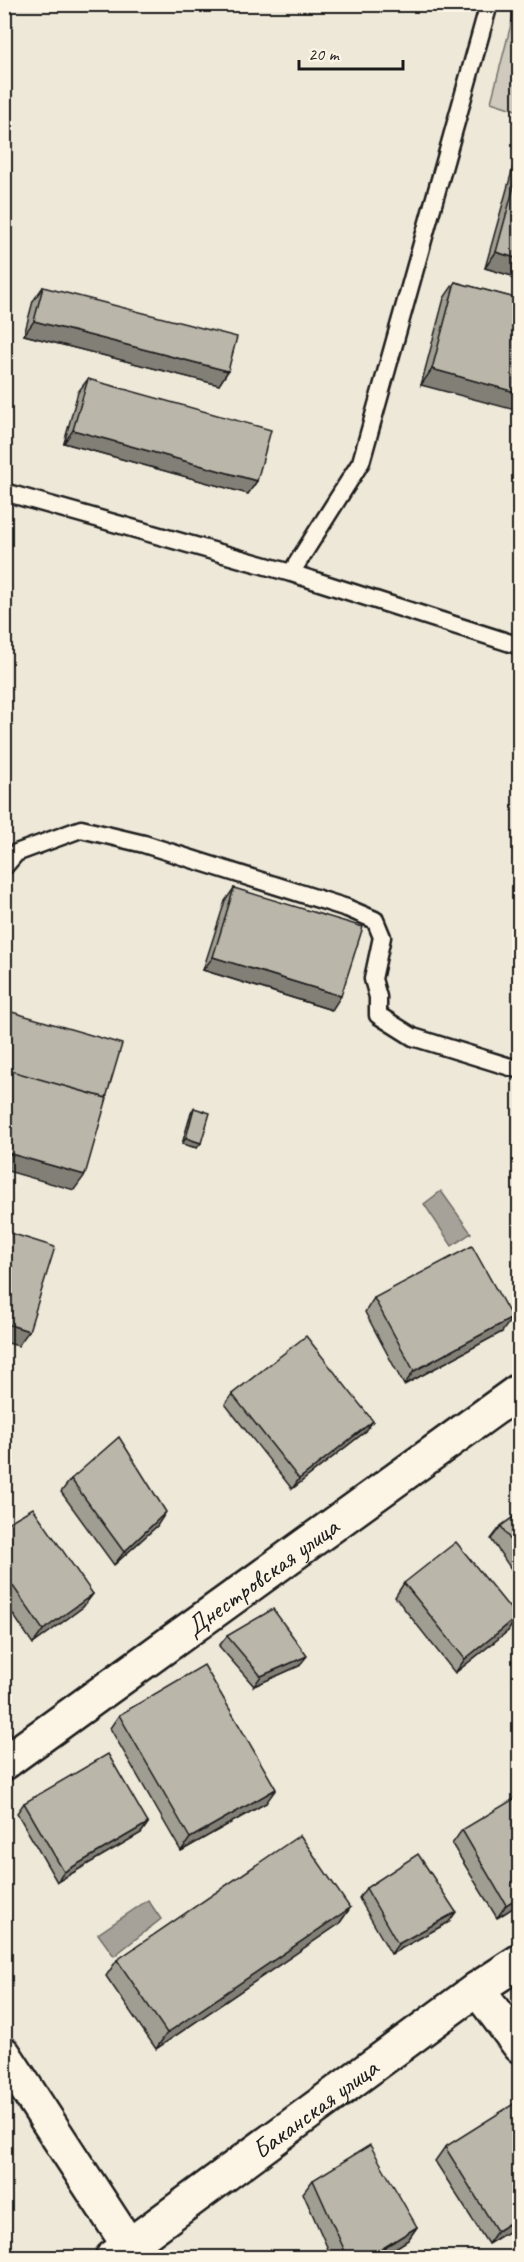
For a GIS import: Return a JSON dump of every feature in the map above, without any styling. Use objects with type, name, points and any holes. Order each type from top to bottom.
[{"type":"street","name":"Днестровская улица","points":[[4,1763],[519,1390]]},
{"type":"street","name":"Баканская улица","points":[[121,2252],[477,1989],[519,1961]]},
{"type":"street","points":[[477,1989],[519,2046]]},
{"type":"street","points":[[4,2054],[121,2252]]},
{"type":"lane","points":[[291,573],[361,462],[489,4]]},
{"type":"lane","points":[[4,492],[291,573],[519,646]]},
{"type":"lane","points":[[4,867],[16,853],[81,830],[144,844],[347,908],[375,920],[382,937],[373,979],[378,997],[378,1016],[413,1037],[519,1070]]},
{"type":"shaded area","points":[[516,5],[520,5],[519,111],[491,102]]},
{"type":"shaded area","points":[[441,1191],[471,1233],[452,1246],[424,1204]]},
{"type":"shaded area","points":[[148,1900],[161,1919],[114,1956],[98,1934]]},
{"type":"building","points":[[519,168],[519,259],[496,252]]},
{"type":"building","points":[[455,282],[519,299],[519,393],[432,369]]},
{"type":"building","points":[[43,287],[237,337],[228,371],[34,321]]},
{"type":"building","points":[[88,379],[271,430],[257,481],[73,430]]},
{"type":"building","points":[[4,750],[9,752],[4,773]]},
{"type":"building","points":[[234,888],[363,927],[341,996],[213,957]]},
{"type":"building","points":[[5,1010],[122,1044],[106,1098],[4,1069]]},
{"type":"building","points":[[4,1069],[107,1098],[85,1175],[4,1152]]},
{"type":"building","points":[[194,1108],[210,1113],[201,1143],[186,1138]]},
{"type":"building","points":[[4,1231],[55,1247],[29,1331],[4,1323]]},
{"type":"building","points":[[472,1246],[512,1318],[414,1371],[374,1298]]},
{"type":"building","points":[[306,1336],[373,1421],[299,1479],[232,1394]]},
{"type":"building","points":[[119,1437],[166,1512],[124,1552],[71,1479]]},
{"type":"building","points":[[33,1508],[93,1594],[43,1630],[4,1573],[4,1525]]},
{"type":"building","points":[[519,1513],[519,1553],[501,1526]]},
{"type":"building","points":[[456,1542],[517,1617],[465,1659],[404,1583]]},
{"type":"building","points":[[273,1609],[307,1656],[261,1676],[227,1636]]},
{"type":"building","points":[[204,1665],[276,1789],[190,1838],[119,1715]]},
{"type":"building","points":[[108,1754],[148,1823],[64,1872],[24,1803]]},
{"type":"building","points":[[519,1796],[519,1897],[506,1905],[462,1830]]},
{"type":"building","points":[[300,1835],[350,1908],[167,2033],[117,1960]]},
{"type":"building","points":[[418,1854],[456,1912],[398,1944],[366,1888]]},
{"type":"building","points":[[515,2103],[519,2110],[519,2217],[497,2231],[445,2147]]},
{"type":"building","points":[[370,2145],[417,2227],[367,2258],[348,2258],[313,2180]]}]
